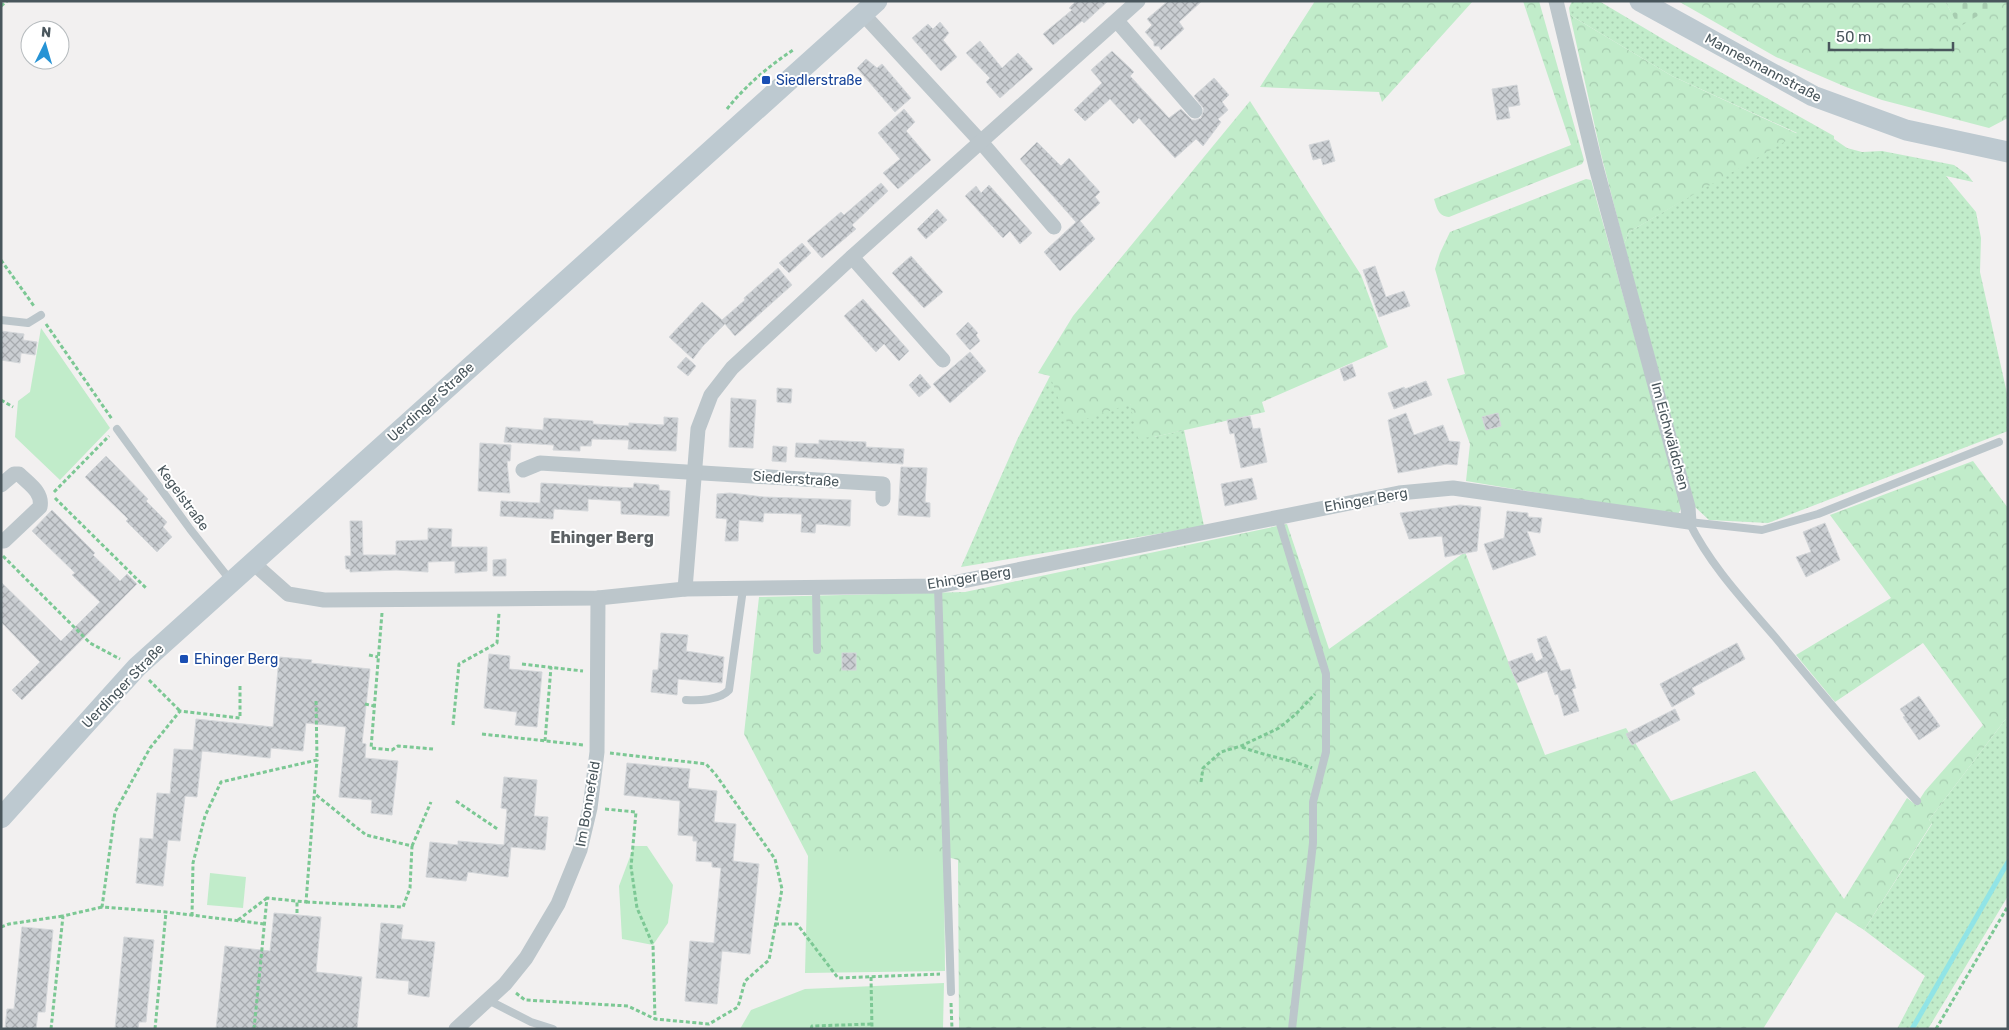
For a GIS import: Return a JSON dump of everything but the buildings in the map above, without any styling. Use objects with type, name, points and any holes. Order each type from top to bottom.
[{"type":"main road","name":"Mannesmannstraße","points":[[1640,1],[1813,96],[1906,130],[2008,152]]},
{"type":"main road","name":"Uerdinger Straße","points":[[1,818],[137,668],[252,562],[870,8]]},
{"type":"street","points":[[685,589],[698,429],[710,395],[732,368],[852,257],[1138,1]]},
{"type":"street","name":"Im Eichwäldchen","points":[[1556,1],[1596,167],[1688,507],[1689,522]]},
{"type":"street","points":[[870,8],[1054,227]]},
{"type":"street","points":[[1116,21],[1195,111]]},
{"type":"street","points":[[852,257],[943,360]]},
{"type":"street","name":"Siedlerstraße","points":[[523,470],[540,462],[883,484],[883,499]]},
{"type":"street","points":[[1,485],[14,474],[19,474],[40,494],[41,500],[40,507],[4,541],[1,541]]},
{"type":"street","name":"Ehinger Berg","points":[[252,562],[288,594],[324,600],[598,598],[685,589],[938,586],[1398,493],[1453,488],[1689,522]]},
{"type":"street","name":"Im Bonnefeld","points":[[456,1029],[505,984],[526,958],[558,904],[580,850],[590,808],[597,749],[598,598]]},
{"type":"lane","points":[[1,320],[28,323],[40,315]]},
{"type":"lane","name":"Kegelstraße","points":[[117,428],[190,529],[231,581]]},
{"type":"lane","points":[[1689,522],[1762,530],[1818,514],[1999,442]]},
{"type":"lane","points":[[1278,517],[1326,674],[1326,752],[1313,802],[1313,843],[1292,1029]]},
{"type":"lane","name":"Im Eichwäldchen","points":[[1689,522],[1700,545],[1743,598],[1869,751],[1917,800]]},
{"type":"lane","points":[[938,586],[951,992]]},
{"type":"lane","points":[[816,588],[817,650]]},
{"type":"lane","points":[[686,700],[698,700],[725,694],[729,690],[743,589]]},
{"type":"lane","points":[[488,1000],[531,1022],[553,1029]]},
{"type":"path","points":[[1,6],[7,1]]},
{"type":"path","points":[[1,260],[109,413],[117,428],[51,494],[146,588]]},
{"type":"path","points":[[1,400],[13,407]]},
{"type":"path","points":[[1,554],[90,643],[137,668],[180,711],[240,718],[240,686]]},
{"type":"path","points":[[453,725],[459,664],[497,643],[500,599]]},
{"type":"path","points":[[384,600],[370,748],[392,750],[398,746],[433,749]]},
{"type":"path","points":[[370,655],[378,656]]},
{"type":"path","points":[[522,664],[598,672]]},
{"type":"path","points":[[545,740],[551,668]]},
{"type":"path","points":[[1201,782],[1203,768],[1221,752],[1241,746],[1279,728],[1296,714],[1316,693],[1326,674]]},
{"type":"path","points":[[306,902],[317,760],[316,699]]},
{"type":"path","points":[[365,704],[374,706]]},
{"type":"path","points":[[102,907],[116,812],[150,748],[180,711]]},
{"type":"path","points":[[482,734],[545,740],[706,764],[716,775],[775,859],[782,889],[769,960],[745,980],[738,1007],[709,1024],[655,1019],[628,1006],[525,1000],[505,984]]},
{"type":"path","points":[[1241,746],[1259,754],[1286,759],[1320,770]]},
{"type":"path","points":[[192,916],[193,863],[205,816],[221,782],[317,760]]},
{"type":"path","points":[[314,794],[366,836],[412,846]]},
{"type":"path","points":[[456,801],[499,830]]},
{"type":"path","points":[[238,921],[267,898],[403,907],[410,888],[412,846],[431,802]]},
{"type":"path","points":[[590,808],[636,812],[631,867],[637,908],[652,944],[655,1019]]},
{"type":"path","points":[[254,1029],[267,898]]},
{"type":"path","points":[[297,901],[297,913]]},
{"type":"path","points":[[1936,1029],[2008,906]]},
{"type":"path","points":[[1,927],[102,907],[166,912],[265,924]]},
{"type":"path","points":[[154,1029],[166,912]]},
{"type":"path","points":[[51,1029],[63,916]]},
{"type":"path","points":[[776,924],[797,924],[838,978],[951,974]]},
{"type":"path","points":[[811,1029],[812,1026],[872,1026],[871,977]]},
{"type":"path","points":[[951,992],[952,1029]]},
{"type":"green space","points":[[1315,1],[1473,1],[1382,102],[1379,92],[1260,87]]},
{"type":"green space","points":[[1523,1],[1539,1],[1584,160],[1582,164],[1449,217],[1442,215],[1434,199],[1571,145]]},
{"type":"green space","points":[[1572,1],[1599,1],[1683,51],[1834,136],[1834,139],[1847,148],[1862,152],[1882,151],[1954,165],[1968,175],[1973,182],[1946,176],[1976,212],[1981,238],[1980,272],[2008,398],[2008,431],[1768,523],[1709,520],[1695,507],[1624,244],[1629,232],[1797,133],[1672,76],[1570,15],[1569,8]]},
{"type":"green space","points":[[1678,1],[1945,1],[1951,12],[2008,1],[2008,118],[1989,128],[1882,100],[1776,57]]},
{"type":"green space","points":[[1945,1],[2003,1],[1959,27]]},
{"type":"green space","points":[[1570,15],[1672,76],[1798,134],[1629,232],[1624,244],[1601,154]]},
{"type":"green space","points":[[1250,101],[1361,275],[1388,347],[1262,402],[1265,412],[1154,437],[1138,438],[1130,404],[1068,425],[1050,376],[1038,373],[1073,316]]},
{"type":"green space","points":[[1586,179],[1591,180],[1682,507],[1677,516],[1466,481],[1470,444],[1447,379],[1465,374],[1435,269],[1440,253],[1450,232]]},
{"type":"green space","points":[[41,328],[110,428],[60,480],[15,437],[18,401],[30,392]]},
{"type":"green space","points":[[1050,376],[1130,404],[1154,437],[1184,430],[1204,526],[961,567],[1017,440]]},
{"type":"green space","points":[[1973,461],[2008,508],[2008,716],[1929,820],[1932,823],[1864,930],[1836,912],[1763,1029],[959,1029],[958,860],[944,856],[808,856],[744,734],[759,597],[965,592],[1287,524],[1329,649],[1465,552],[1545,755],[1626,728],[1671,801],[1755,771],[1844,899],[1907,798],[1916,805],[1925,791],[1983,725],[1923,643],[1835,702],[1796,655],[1891,598],[1830,515]]},
{"type":"green space","points":[[2008,716],[2008,896],[1928,1029],[1897,1029],[1925,976],[1864,930],[1932,824],[1929,820]]},
{"type":"green space","points":[[634,846],[647,846],[673,885],[668,923],[653,945],[622,939],[619,886]]},
{"type":"green space","points":[[808,856],[944,856],[945,971],[805,973]]},
{"type":"green space","points":[[210,873],[246,877],[243,908],[207,905]]},
{"type":"green space","points":[[944,983],[943,1029],[740,1029],[751,1010],[805,989]]},
{"type":"waterway","points":[[1912,1029],[2008,862]]},
{"type":"place","name":"Siedlerstraße","points":[[766,80]]},
{"type":"place","name":"Ehinger Berg","points":[[184,659]]},
{"type":"district","name":"Ehinger Berg","points":[[602,537]]}]
